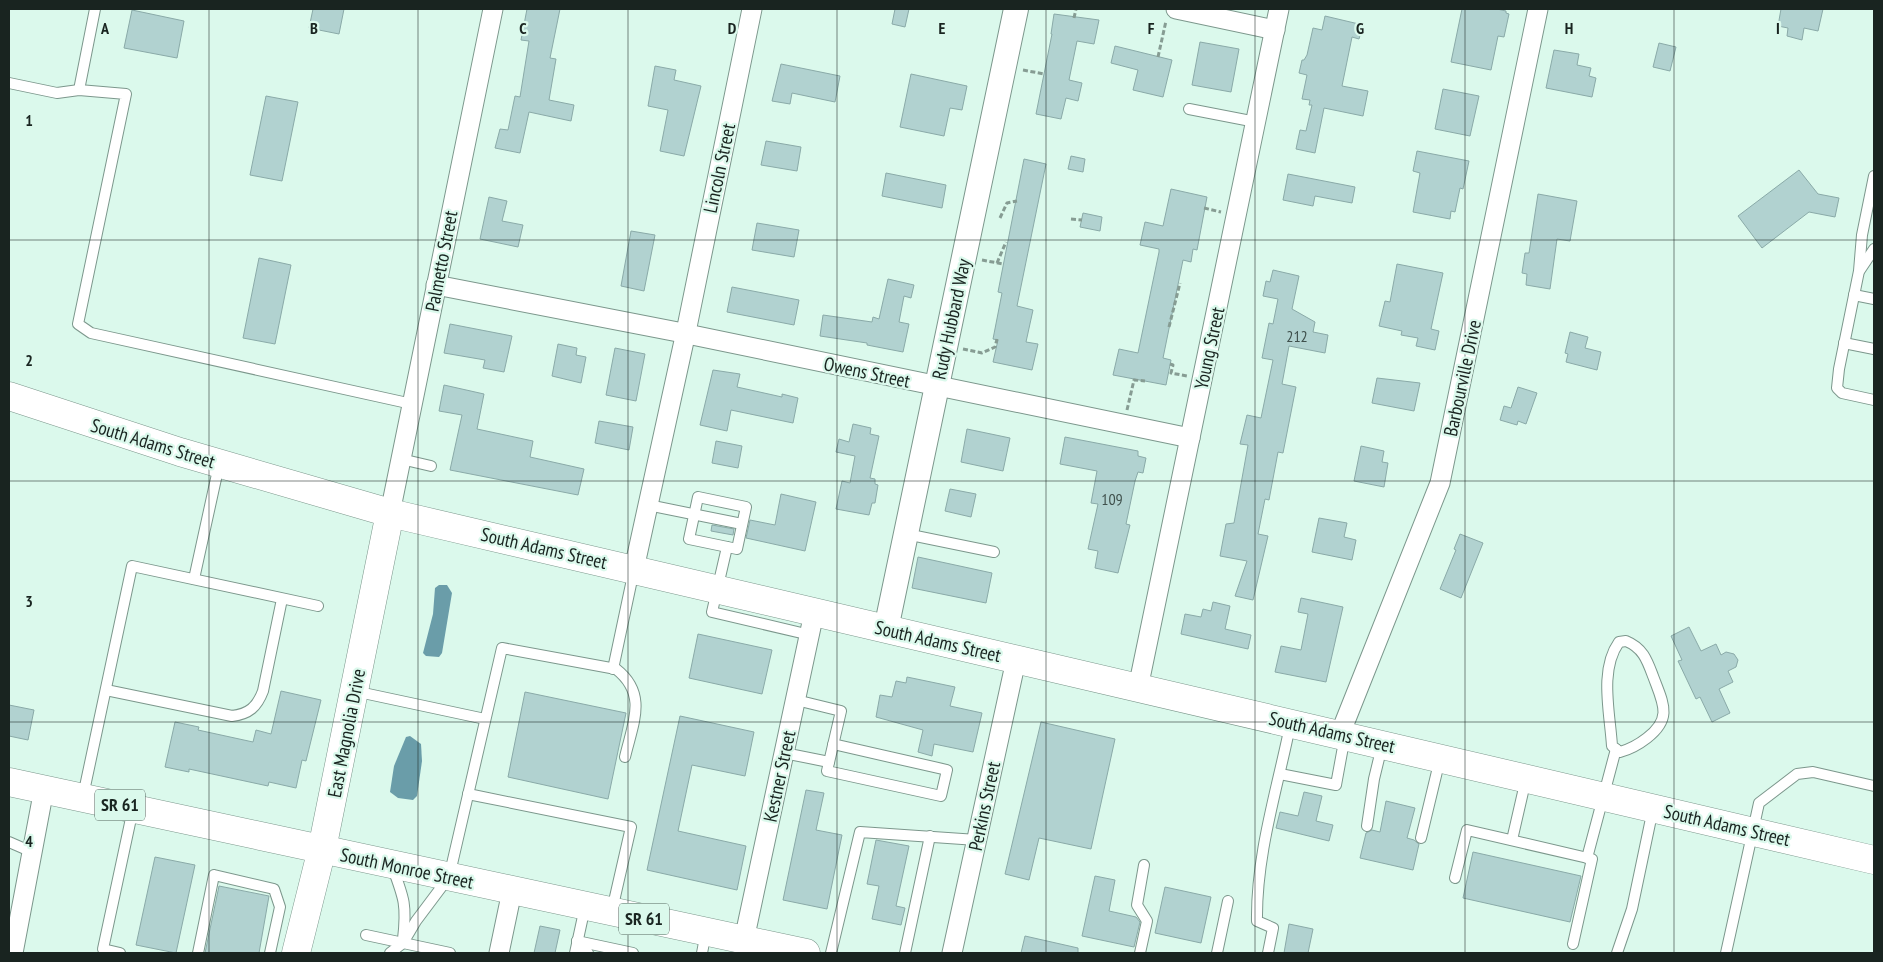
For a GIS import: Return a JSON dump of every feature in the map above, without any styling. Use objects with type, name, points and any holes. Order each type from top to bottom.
[{"type":"main road","name":"South Adams Street","points":[[9,396],[121,434],[390,513],[634,569],[735,603],[798,620],[886,629],[1874,860]]},
{"type":"main road","name":"East Magnolia Drive","points":[[296,953],[322,849],[390,513]]},
{"type":"main road","name":"South Monroe Street","points":[[9,782],[598,909],[704,943],[744,940],[806,953]]},
{"type":"street","name":"Palmetto Street","points":[[390,513],[493,9]]},
{"type":"street","name":"Lincoln Street","points":[[634,569],[752,9]]},
{"type":"street","name":"Rudy Hubbard Way","points":[[886,629],[1016,9]]},
{"type":"street","name":"Young Street","points":[[1138,688],[1279,9]]},
{"type":"street","name":"Barbourville Drive","points":[[1343,735],[1440,483],[1538,9]]},
{"type":"street","points":[[1171,14],[1275,30]]},
{"type":"street","name":"Owens Street","points":[[436,285],[1190,438]]},
{"type":"street","name":"Kestner Street","points":[[744,940],[796,700],[798,620]]},
{"type":"street","name":"Perkins Street","points":[[952,953],[1016,660]]},
{"type":"street","points":[[13,953],[44,789]]},
{"type":"street","points":[[499,953],[512,891]]},
{"type":"lane","points":[[79,90],[95,9]]},
{"type":"lane","points":[[9,83],[56,93],[79,90],[126,94],[78,324],[91,333],[412,404]]},
{"type":"lane","points":[[1189,108],[1256,122]]},
{"type":"lane","points":[[1874,176],[1862,235],[1859,271],[1837,388],[1842,393],[1874,400]]},
{"type":"lane","points":[[1859,271],[1874,248]]},
{"type":"lane","points":[[1854,295],[1874,299]]},
{"type":"lane","points":[[1844,343],[1874,349]]},
{"type":"lane","points":[[401,459],[431,466]]},
{"type":"lane","points":[[194,579],[219,464]]},
{"type":"lane","points":[[698,496],[746,507],[742,524],[736,549],[689,539],[698,496]]},
{"type":"lane","points":[[648,505],[742,524]]},
{"type":"lane","points":[[906,534],[994,552]]},
{"type":"lane","points":[[727,547],[735,603]]},
{"type":"lane","points":[[83,797],[132,566],[318,606]]},
{"type":"lane","points":[[613,669],[634,569]]},
{"type":"lane","points":[[106,690],[232,716],[243,714],[258,703],[263,691],[282,598]]},
{"type":"lane","points":[[1626,641],[1644,653],[1664,705],[1664,714],[1662,724],[1633,748],[1620,752],[1616,749],[1612,746],[1608,671],[1614,650],[1619,642],[1626,641]]},
{"type":"lane","points":[[390,953],[403,943],[421,914],[449,877],[502,648],[613,669],[628,679],[635,691],[634,716],[625,757]]},
{"type":"lane","points":[[354,691],[486,719]]},
{"type":"lane","points":[[796,700],[841,711],[833,744],[827,771],[941,796],[947,770],[833,744]]},
{"type":"lane","points":[[1268,953],[1273,928],[1257,921],[1257,894],[1264,843],[1291,723]]},
{"type":"lane","points":[[1280,774],[1336,785],[1343,735]]},
{"type":"lane","points":[[1367,826],[1374,779],[1383,744]]},
{"type":"lane","points":[[1587,858],[1616,749]]},
{"type":"lane","points":[[784,753],[829,762]]},
{"type":"lane","points":[[1421,838],[1440,758]]},
{"type":"lane","points":[[1726,953],[1759,803],[1797,774],[1812,772],[1874,786]]},
{"type":"lane","points":[[1512,840],[1526,778]]},
{"type":"lane","points":[[468,794],[631,827],[598,909],[577,941],[574,953]]},
{"type":"lane","points":[[120,953],[103,949],[133,808]]},
{"type":"lane","points":[[1617,953],[1632,909],[1654,808]]},
{"type":"lane","points":[[1455,878],[1467,830],[1592,859],[1573,944]]},
{"type":"lane","points":[[831,953],[860,832],[977,840]]},
{"type":"lane","points":[[905,953],[930,836]]},
{"type":"lane","points":[[9,842],[32,852]]},
{"type":"lane","points":[[391,864],[403,896],[406,912],[403,943]]},
{"type":"lane","points":[[1140,953],[1147,922],[1137,905],[1144,865]]},
{"type":"lane","points":[[198,953],[214,875],[274,889],[280,907],[270,953]]},
{"type":"lane","points":[[1217,953],[1228,901]]},
{"type":"lane","points":[[366,935],[450,953]]},
{"type":"lane","points":[[577,941],[588,953]]},
{"type":"lane","points":[[577,941],[633,953]]},
{"type":"path","points":[[1074,18],[1076,9]]},
{"type":"path","points":[[1158,57],[1171,14]]},
{"type":"path","points":[[1000,218],[1008,203],[1017,201]]},
{"type":"path","points":[[1071,219],[1082,220]]},
{"type":"path","points":[[997,263],[1006,242]]},
{"type":"path","points":[[1169,326],[1180,284]]},
{"type":"path","points":[[945,347],[988,352],[995,347],[996,339]]},
{"type":"path","points":[[1170,364],[1173,365],[1171,372],[1202,379]]},
{"type":"path","points":[[1124,425],[1134,380],[1145,381]]},
{"type":"water","points":[[439,585],[447,585],[452,593],[442,653],[439,657],[426,656],[423,653],[433,614],[435,588]]},
{"type":"water","points":[[410,736],[421,744],[422,761],[417,796],[413,800],[398,798],[390,792],[394,766],[406,737]]},
{"type":"building","points":[[313,9],[344,9],[339,34],[309,28]]},
{"type":"building","points":[[527,9],[560,9],[550,58],[556,59],[549,100],[574,105],[571,121],[529,112],[520,153],[495,148],[500,129],[508,130],[515,96],[520,97],[529,41],[521,40]]},
{"type":"building","points":[[895,9],[909,9],[905,27],[892,24]]},
{"type":"building","points":[[1462,9],[1497,9],[1506,11],[1509,14],[1504,37],[1498,36],[1491,70],[1451,62]]},
{"type":"building","points":[[1781,9],[1823,9],[1818,31],[1804,28],[1802,40],[1787,36],[1788,28],[1778,26]]},
{"type":"building","points":[[132,10],[184,21],[177,58],[124,48]]},
{"type":"building","points":[[1054,14],[1099,20],[1094,44],[1077,41],[1069,80],[1082,83],[1078,101],[1066,98],[1061,119],[1036,114],[1052,34]]},
{"type":"building","points":[[1325,16],[1363,25],[1359,39],[1352,37],[1342,86],[1368,91],[1363,116],[1324,108],[1315,153],[1296,149],[1300,130],[1306,131],[1312,105],[1309,105],[1310,100],[1302,99],[1307,75],[1299,73],[1302,60],[1307,55],[1313,28],[1322,30]]},
{"type":"building","points":[[1200,42],[1239,49],[1231,92],[1192,85]]},
{"type":"building","points":[[1659,43],[1676,47],[1670,71],[1653,67]]},
{"type":"building","points":[[1115,46],[1172,60],[1163,97],[1133,90],[1138,70],[1111,63]]},
{"type":"building","points":[[1554,50],[1579,54],[1577,65],[1591,68],[1589,76],[1596,78],[1592,97],[1546,88]]},
{"type":"building","points":[[781,64],[840,76],[835,102],[792,93],[790,104],[772,101]]},
{"type":"building","points":[[655,66],[676,70],[674,80],[701,86],[684,156],[660,151],[668,110],[648,106]]},
{"type":"building","points":[[911,74],[967,86],[962,110],[950,108],[944,136],[900,127]]},
{"type":"building","points":[[1443,89],[1479,96],[1470,136],[1435,129]]},
{"type":"building","points":[[266,96],[298,102],[282,181],[250,175]]},
{"type":"building","points":[[766,141],[801,147],[797,171],[761,165]]},
{"type":"building","points":[[1417,151],[1469,161],[1463,189],[1460,188],[1455,212],[1451,211],[1450,219],[1413,212],[1420,173],[1413,171]]},
{"type":"building","points":[[1071,156],[1085,159],[1083,172],[1068,169]]},
{"type":"building","points":[[1024,159],[1046,164],[1017,306],[1033,310],[1026,342],[1038,344],[1032,370],[993,362],[998,340],[993,339],[1002,293],[998,292]]},
{"type":"building","points":[[1799,170],[1818,194],[1839,198],[1835,217],[1809,212],[1762,248],[1738,216]]},
{"type":"building","points":[[886,173],[946,185],[942,208],[882,196]]},
{"type":"building","points":[[1288,174],[1355,187],[1352,203],[1315,196],[1313,206],[1283,200]]},
{"type":"building","points":[[1171,189],[1207,197],[1197,250],[1193,249],[1191,262],[1183,260],[1163,358],[1171,360],[1166,385],[1113,375],[1119,349],[1138,353],[1159,252],[1159,249],[1140,245],[1145,222],[1163,226]]},
{"type":"building","points":[[1538,194],[1577,201],[1570,241],[1557,239],[1550,289],[1526,285],[1527,274],[1522,273],[1525,253],[1529,253]]},
{"type":"building","points":[[489,197],[507,201],[502,221],[523,225],[518,247],[480,239]]},
{"type":"building","points":[[1083,213],[1102,217],[1100,231],[1080,227]]},
{"type":"building","points":[[757,223],[799,230],[794,257],[752,250]]},
{"type":"building","points":[[631,231],[655,235],[644,291],[621,286]]},
{"type":"building","points":[[259,258],[291,265],[275,344],[243,338]]},
{"type":"building","points":[[1397,264],[1443,273],[1431,329],[1439,331],[1435,350],[1416,346],[1418,338],[1401,335],[1402,331],[1379,326],[1385,301],[1390,302]]},
{"type":"building","points":[[1273,270],[1299,276],[1292,309],[1315,322],[1313,332],[1328,335],[1325,353],[1289,346],[1282,384],[1296,387],[1283,453],[1278,452],[1269,500],[1265,499],[1258,534],[1268,536],[1253,600],[1235,596],[1247,561],[1220,556],[1226,524],[1234,523],[1248,445],[1240,444],[1247,415],[1261,418],[1273,360],[1262,358],[1269,323],[1273,324],[1278,299],[1263,296],[1266,281],[1270,282]]},
{"type":"building","points":[[888,279],[914,285],[911,298],[904,296],[899,322],[909,324],[903,352],[867,345],[867,343],[820,336],[823,315],[872,322],[873,317],[879,319]]},
{"type":"building","points":[[732,287],[799,300],[794,325],[727,312]]},
{"type":"building","points":[[450,324],[512,336],[504,372],[483,368],[485,360],[444,353]]},
{"type":"building","points":[[1570,332],[1588,337],[1585,348],[1601,352],[1597,370],[1566,362],[1568,354],[1565,353]]},
{"type":"building","points":[[558,344],[577,348],[576,355],[586,357],[581,383],[552,376]]},
{"type":"building","points":[[615,348],[645,354],[636,401],[606,395]]},
{"type":"building","points":[[713,370],[740,374],[737,387],[782,397],[782,394],[798,398],[793,423],[731,410],[727,431],[700,425]]},
{"type":"building","points":[[1377,378],[1420,383],[1414,411],[1372,403]]},
{"type":"building","points":[[444,385],[484,394],[477,429],[533,441],[530,457],[584,469],[578,495],[450,470],[462,415],[439,411]]},
{"type":"building","points":[[1518,387],[1537,393],[1526,424],[1518,421],[1517,425],[1500,420],[1504,406],[1511,408]]},
{"type":"building","points":[[599,421],[633,427],[629,450],[595,443]]},
{"type":"building","points":[[853,424],[871,428],[870,434],[879,436],[870,478],[875,479],[875,484],[878,485],[875,503],[872,503],[869,515],[836,509],[842,481],[850,483],[855,456],[836,452],[839,439],[849,442]]},
{"type":"building","points":[[967,429],[1010,438],[1003,471],[961,462]]},
{"type":"building","points":[[1065,437],[1138,451],[1138,456],[1146,458],[1143,473],[1138,472],[1135,481],[1126,524],[1130,525],[1118,573],[1095,568],[1098,551],[1088,549],[1098,504],[1091,503],[1097,471],[1060,464]]},
{"type":"building","points":[[716,441],[742,446],[738,468],[712,463]]},
{"type":"building","points":[[1361,446],[1384,451],[1382,462],[1388,463],[1384,487],[1354,481]]},
{"type":"building","points":[[950,489],[976,494],[971,517],[945,511]]},
{"type":"building","points":[[781,494],[816,502],[805,551],[746,538],[750,520],[775,525]]},
{"type":"building","points":[[1319,518],[1347,523],[1344,537],[1356,540],[1352,560],[1312,552]]},
{"type":"building","points":[[712,525],[734,529],[733,535],[711,531]]},
{"type":"building","points":[[1460,534],[1483,543],[1461,598],[1440,589],[1456,550],[1454,549]]},
{"type":"building","points":[[918,557],[992,573],[986,603],[912,588]]},
{"type":"building","points":[[1301,598],[1343,607],[1326,682],[1275,672],[1281,646],[1301,650],[1308,614],[1298,612]]},
{"type":"building","points":[[1213,602],[1230,606],[1225,629],[1251,635],[1248,649],[1181,634],[1185,614],[1201,617],[1203,609],[1211,611]]},
{"type":"building","points":[[1689,627],[1701,651],[1716,644],[1721,655],[1726,652],[1734,654],[1738,660],[1736,667],[1728,671],[1733,682],[1719,689],[1730,713],[1712,722],[1700,697],[1696,699],[1678,661],[1682,660],[1671,636]]},
{"type":"building","points":[[698,634],[772,650],[762,694],[689,678]]},
{"type":"building","points":[[907,677],[955,687],[950,706],[982,713],[973,752],[934,744],[932,756],[918,752],[923,730],[876,717],[880,695],[892,697],[896,681],[906,683]]},
{"type":"building","points":[[281,691],[321,700],[306,761],[302,760],[296,788],[269,782],[268,786],[189,769],[189,772],[165,767],[175,722],[199,727],[198,730],[253,742],[256,730],[271,734]]},
{"type":"building","points":[[525,692],[626,713],[608,799],[508,777]]},
{"type":"building","points":[[9,705],[34,710],[28,740],[9,736]]},
{"type":"building","points":[[680,716],[754,732],[745,776],[692,765],[678,831],[746,846],[737,890],[647,870]]},
{"type":"building","points":[[1041,722],[1115,739],[1091,849],[1039,838],[1029,880],[1005,874]]},
{"type":"building","points":[[806,790],[824,793],[816,830],[842,835],[827,909],[783,900]]},
{"type":"building","points":[[1304,792],[1322,796],[1316,821],[1333,825],[1329,841],[1276,828],[1280,812],[1298,816]]},
{"type":"building","points":[[1386,801],[1415,808],[1407,838],[1419,844],[1413,870],[1360,858],[1366,833],[1372,830],[1380,832]]},
{"type":"building","points":[[876,840],[909,846],[896,906],[905,908],[901,925],[872,919],[879,886],[867,884]]},
{"type":"building","points":[[1473,852],[1581,876],[1570,922],[1463,898]]},
{"type":"building","points":[[155,857],[195,865],[176,953],[136,945]]},
{"type":"building","points":[[1095,876],[1115,880],[1109,911],[1136,917],[1140,922],[1134,947],[1082,936]]},
{"type":"building","points":[[219,886],[269,896],[259,953],[205,953]]},
{"type":"building","points":[[1165,887],[1211,897],[1201,943],[1155,933]]},
{"type":"building","points":[[1289,924],[1313,929],[1308,953],[1284,953]]},
{"type":"building","points":[[540,926],[560,930],[555,953],[534,953]]},
{"type":"building","points":[[1025,936],[1078,948],[1078,953],[1021,953]]}]
